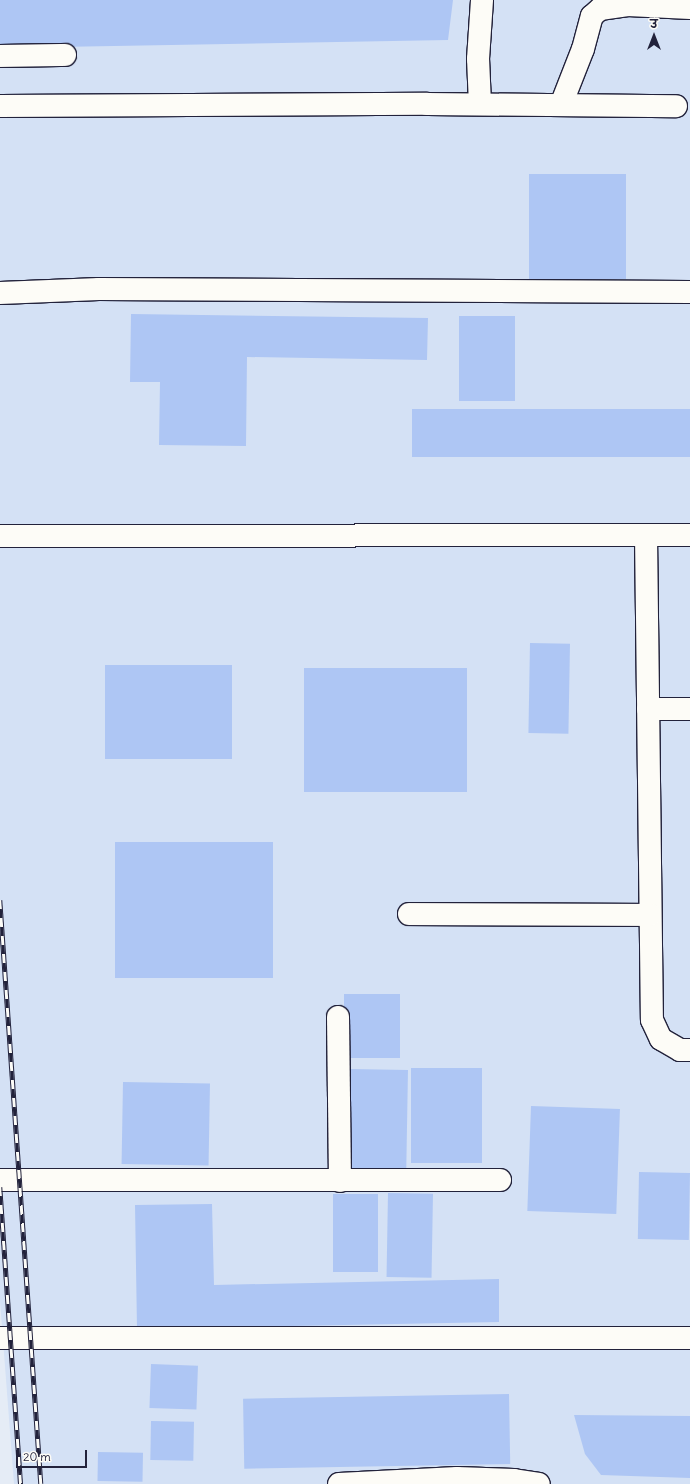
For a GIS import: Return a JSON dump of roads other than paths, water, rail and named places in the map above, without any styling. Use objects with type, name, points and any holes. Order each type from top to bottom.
[{"type":"lane","points":[[480,104],[478,59],[482,0]]},
{"type":"lane","points":[[561,105],[583,49],[592,16],[600,9],[628,5],[690,8]]},
{"type":"lane","points":[[0,56],[66,55]]},
{"type":"lane","points":[[0,106],[480,104],[676,106]]},
{"type":"lane","points":[[0,293],[99,289],[690,292]]},
{"type":"lane","points":[[646,535],[652,1020],[661,1039],[680,1050],[690,1050]]},
{"type":"lane","points":[[0,536],[690,535]]},
{"type":"lane","points":[[648,709],[690,709]]},
{"type":"lane","points":[[409,914],[650,915]]},
{"type":"lane","points":[[338,1017],[340,1181]]},
{"type":"lane","points":[[0,1180],[500,1180]]},
{"type":"lane","points":[[0,1338],[690,1338]]},
{"type":"lane","points":[[339,1484],[457,1478],[514,1480],[539,1484]]},
{"type":"railway","points":[[0,900],[41,1484]]},
{"type":"railway","points":[[0,1187],[21,1484]]}]
